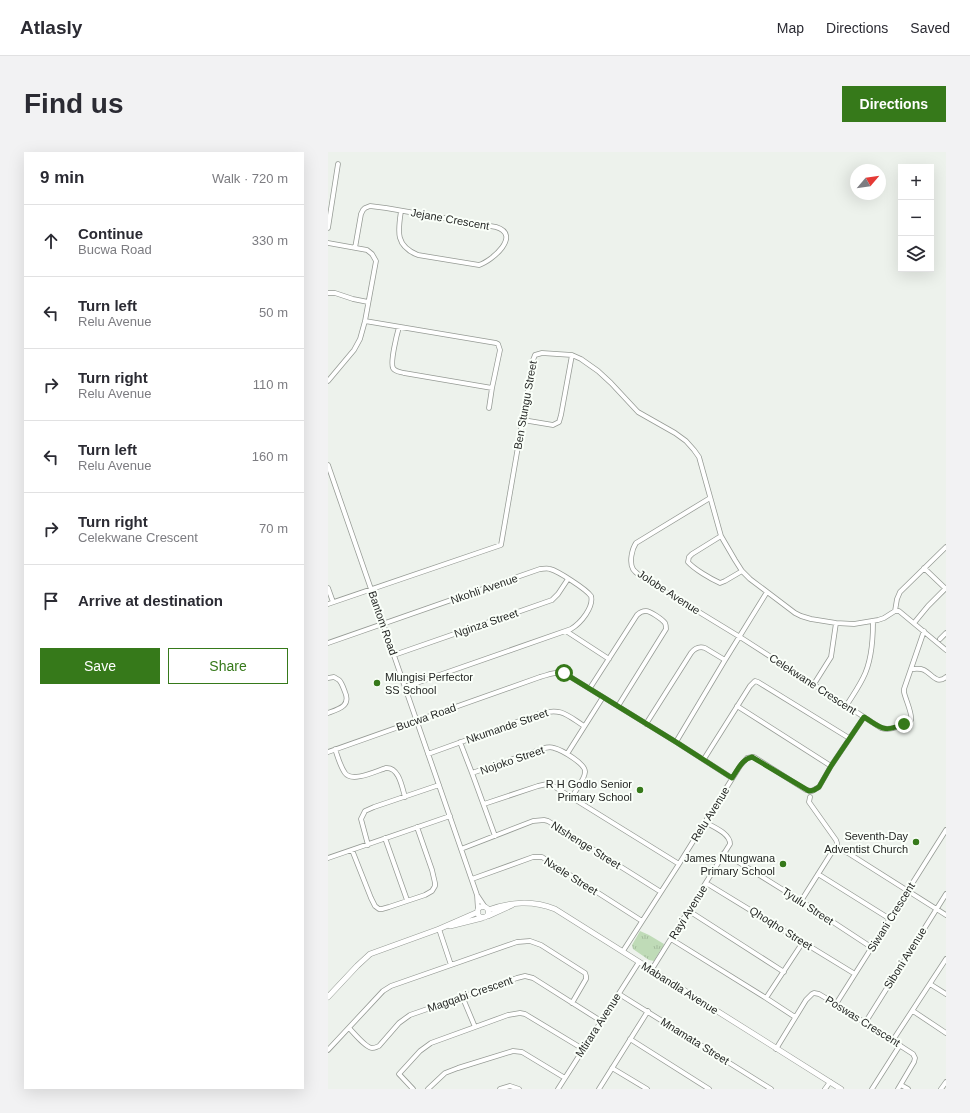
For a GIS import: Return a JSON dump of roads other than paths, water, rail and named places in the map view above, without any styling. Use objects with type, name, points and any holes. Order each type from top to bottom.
[{"type":"street","points":[[328,228],[338,164]]},
{"type":"street","points":[[328,182],[335,183]]},
{"type":"street","name":"Jejane Crescent","points":[[355,248],[361,214],[365,208],[370,206],[374,206],[499,228],[506,234],[506,242],[496,254],[486,262],[479,265],[418,255],[406,247],[398,236],[401,211]]},
{"type":"street","points":[[328,243],[370,252],[376,261],[362,334],[357,344],[329,379]]},
{"type":"street","points":[[328,293],[335,293],[368,302]]},
{"type":"street","points":[[365,321],[498,344],[500,350],[489,408]]},
{"type":"street","points":[[399,327],[392,361],[393,368],[395,370],[404,373],[492,388]]},
{"type":"street","name":"Ben Stungu Street","points":[[372,589],[501,545],[533,360],[535,355],[542,353],[572,355],[581,359],[598,371],[611,383],[638,412],[675,433],[691,446],[701,462],[721,536],[742,571],[767,592],[801,616],[811,620],[854,624],[873,622],[884,618],[895,611]]},
{"type":"street","points":[[523,420],[553,425],[559,422],[572,355]]},
{"type":"street","name":"Bantom Road","points":[[328,465],[472,879],[477,895],[478,911]]},
{"type":"street","name":"Jolobe Avenue","points":[[710,498],[636,543],[632,550],[631,560],[633,569],[640,576],[740,637]]},
{"type":"street","points":[[721,536],[692,554],[689,557],[688,562],[720,583],[742,571]]},
{"type":"street","points":[[946,547],[900,592],[895,611],[898,610],[902,612],[946,650]]},
{"type":"street","points":[[914,623],[946,588],[924,568]]},
{"type":"street","name":"Nkohli Avenue","points":[[328,643],[540,569],[551,569],[588,592],[591,596],[592,601],[581,621],[576,626],[566,631]]},
{"type":"street","name":"Nginza Street","points":[[394,655],[552,600],[568,579]]},
{"type":"street","points":[[328,588],[333,602]]},
{"type":"street","points":[[328,604],[372,589]]},
{"type":"street","points":[[676,742],[767,592]]},
{"type":"street","points":[[590,688],[634,619],[640,613],[648,611],[664,622],[666,629],[618,706]]},
{"type":"street","points":[[846,706],[864,677],[867,668],[872,643],[873,622]]},
{"type":"street","points":[[814,684],[832,657],[836,623]]},
{"type":"street","points":[[405,687],[566,631],[609,659]]},
{"type":"street","name":"Celekwane Crescent","points":[[740,637],[846,706],[882,728],[888,730],[910,721],[910,711],[904,692],[924,631]]},
{"type":"street","points":[[940,639],[946,633]]},
{"type":"street","points":[[646,724],[691,653],[696,648],[705,648],[725,660]]},
{"type":"street","points":[[911,669],[923,670],[938,680],[943,680],[946,677]]},
{"type":"street","name":"Bucwa Road","points":[[328,752],[557,672],[564,673],[590,688],[732,778]]},
{"type":"street","points":[[328,678],[334,677],[339,680],[346,695],[346,702],[342,708],[328,713]]},
{"type":"street","points":[[704,760],[753,682],[758,682],[849,738]]},
{"type":"street","points":[[567,754],[603,697]]},
{"type":"street","points":[[737,706],[831,766]]},
{"type":"street","name":"Nkumande Street","points":[[428,754],[539,714],[553,711],[561,712],[584,726]]},
{"type":"street","name":"Relu Avenue","points":[[623,951],[732,778],[747,758],[752,757],[806,790],[812,791],[819,787],[849,738],[864,717]]},
{"type":"street","points":[[460,742],[495,836]]},
{"type":"street","name":"Nojoko Street","points":[[472,773],[546,748],[554,748],[567,754],[584,766],[584,778],[572,797]]},
{"type":"street","points":[[335,749],[345,774],[352,778],[360,777],[386,768],[392,769],[397,773],[405,797]]},
{"type":"street","points":[[484,804],[538,786],[550,784],[679,864]]},
{"type":"street","points":[[368,845],[361,819],[363,814],[369,808],[439,785]]},
{"type":"street","points":[[801,901],[836,848],[837,843],[810,802],[810,797]]},
{"type":"street","points":[[328,858],[450,816]]},
{"type":"street","name":"Ntshenge Street","points":[[461,848],[533,821],[544,820],[548,821],[661,892]]},
{"type":"street","name":"Rayi Avenue","points":[[652,969],[730,844],[730,839],[725,834],[705,822]]},
{"type":"street","points":[[352,850],[370,898],[375,906],[382,909],[425,895],[434,888],[435,883],[417,827]]},
{"type":"street","name":"Siwani Crescent","points":[[836,1004],[946,830]]},
{"type":"street","points":[[385,838],[407,900]]},
{"type":"street","points":[[836,848],[848,853],[946,915]]},
{"type":"street","name":"Tyulu Street","points":[[724,853],[872,947]]},
{"type":"street","name":"Nxele Street","points":[[472,879],[533,857],[542,857],[642,921]]},
{"type":"street","points":[[818,874],[890,919]]},
{"type":"street","name":"Qhoqho Street","points":[[706,883],[855,974]]},
{"type":"street","name":"Siboni Avenue","points":[[865,1022],[946,894]]},
{"type":"street","name":"Bantom Road","points":[[477,895],[487,911]]},
{"type":"street","name":"Mabandla Avenue","points":[[487,911],[514,904],[530,902],[555,909],[841,1089]]},
{"type":"street","points":[[328,997],[370,954],[441,928],[478,911],[481,907],[487,911],[485,918],[441,928]]},
{"type":"street","points":[[478,911],[478,915],[482,918]]},
{"type":"street","points":[[689,911],[784,972]]},
{"type":"street","points":[[441,928],[451,965]]},
{"type":"street","points":[[671,939],[795,1017]]},
{"type":"street","points":[[328,1050],[387,988],[397,983],[517,942],[535,942],[555,953],[586,974],[586,979],[572,1003]]},
{"type":"street","points":[[766,998],[803,942]]},
{"type":"street","points":[[893,1040],[946,959]]},
{"type":"street","name":"Mtirara Avenue","points":[[558,1089],[639,962]]},
{"type":"street","name":"Magqabi Crescent","points":[[349,1028],[367,1046],[374,1048],[378,1046],[400,1023],[410,1015],[462,996],[525,976],[533,978],[601,1021]]},
{"type":"street","points":[[930,984],[946,994]]},
{"type":"street","name":"Poswas Crescent","points":[[776,1049],[808,997],[814,993],[819,994],[911,1052],[915,1058],[914,1062],[898,1089]]},
{"type":"street","name":"Mnamata Street","points":[[619,994],[771,1089]]},
{"type":"street","points":[[462,996],[475,1027]]},
{"type":"street","points":[[599,1089],[648,1011]]},
{"type":"street","points":[[913,1011],[946,1033]]},
{"type":"street","points":[[413,1089],[399,1074],[425,1046],[437,1039],[508,1015],[520,1013],[531,1017],[583,1049]]},
{"type":"street","points":[[630,1039],[707,1088]]},
{"type":"street","points":[[872,1089],[900,1045]]},
{"type":"street","points":[[428,1089],[445,1073],[513,1051],[522,1052],[565,1078]]},
{"type":"street","points":[[612,1068],[646,1089]]},
{"type":"street","points":[[825,1089],[830,1082]]},
{"type":"street","points":[[941,1089],[946,1082]]},
{"type":"street","points":[[901,1085],[908,1089]]},
{"type":"street","points":[[500,1089],[510,1086],[519,1089]]},
{"type":"place","name":"Mlungisi Perfector SS School","points":[[377,683]]},
{"type":"place","name":"R H Godlo Senior Primary School","points":[[640,790]]},
{"type":"place","name":"Seventh-Day Adventist Church","points":[[916,842]]},
{"type":"place","name":"James Ntungwana Primary School","points":[[783,864]]}]
